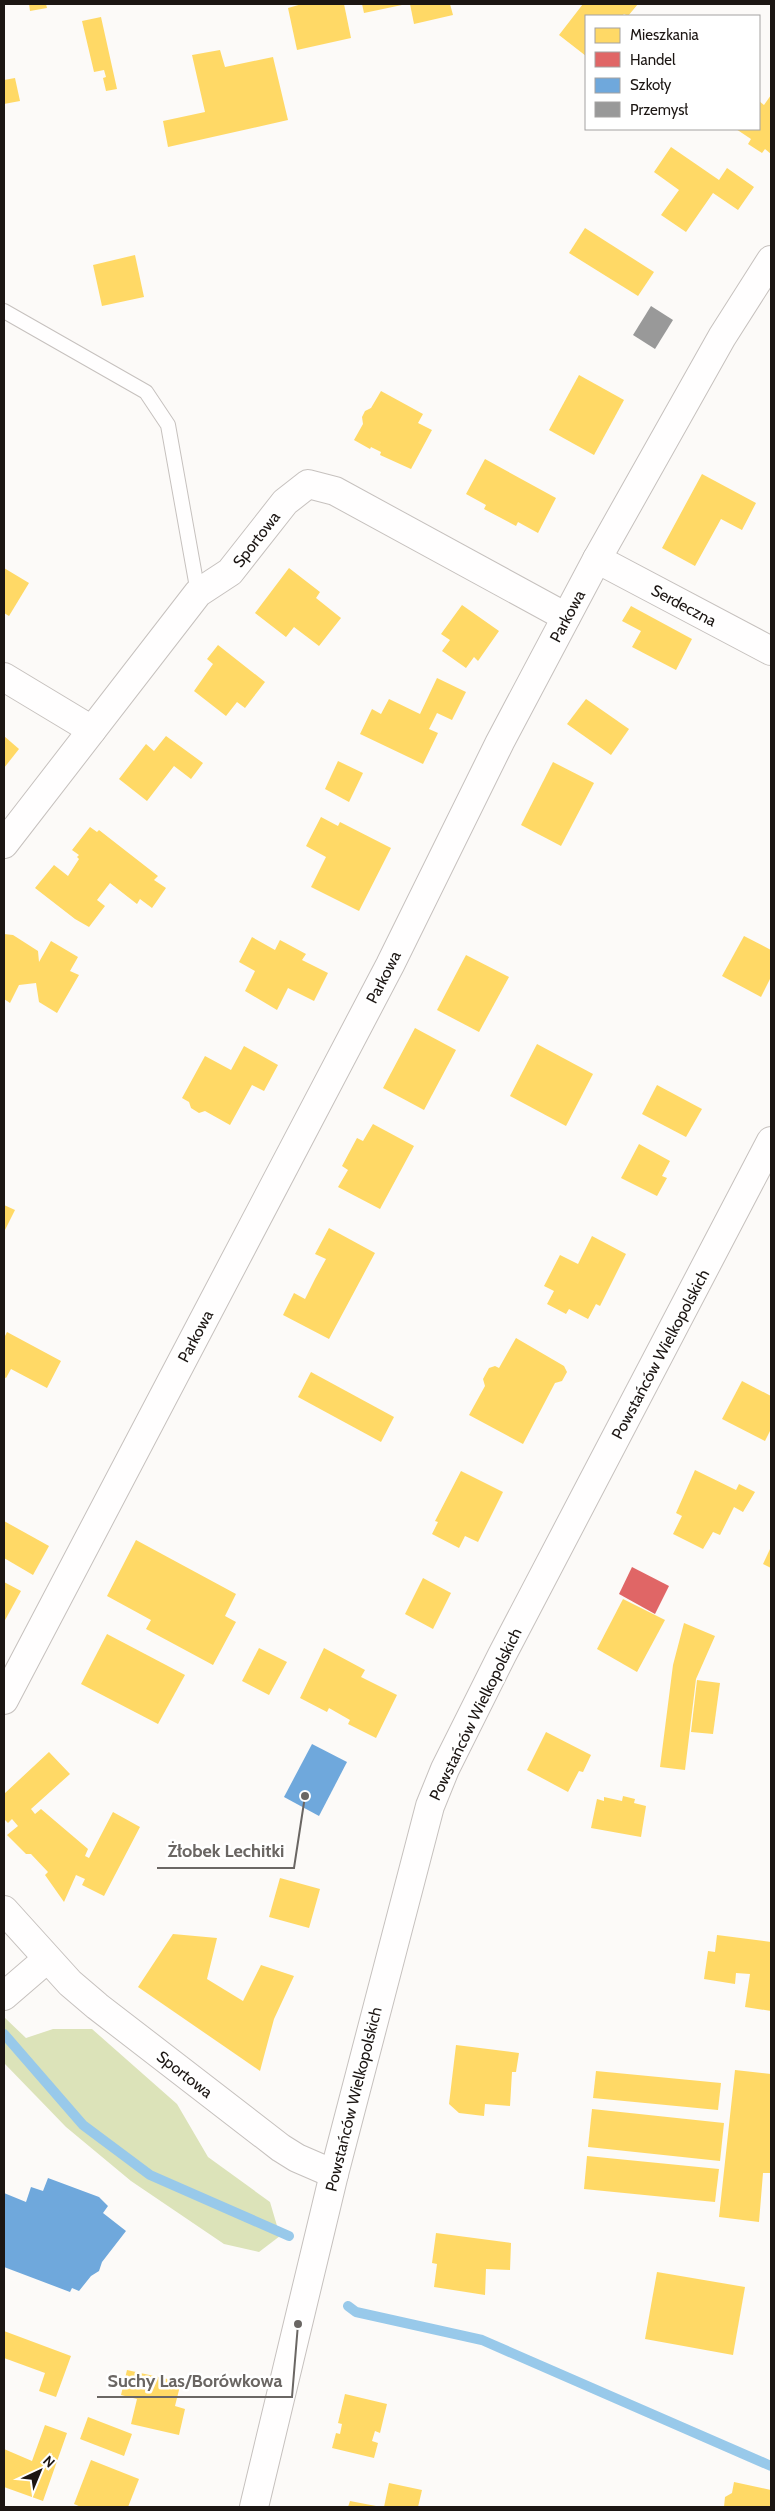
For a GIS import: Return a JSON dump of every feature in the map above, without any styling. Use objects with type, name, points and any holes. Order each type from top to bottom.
[{"type":"street","name":"Parkowa","points":[[4,1700],[390,965],[500,742],[566,617],[722,337],[771,260]]},
{"type":"street","name":"Sportowa","points":[[4,844],[198,593],[230,572],[285,502],[308,484],[335,491],[566,617]]},
{"type":"street","name":"Serdeczna","points":[[597,559],[771,650]]},
{"type":"street","points":[[4,677],[92,730]]},
{"type":"street","name":"Powstańców Wielkopolskich","points":[[254,2507],[334,2174],[419,1842],[430,1806],[445,1770],[502,1655],[771,1141]]},
{"type":"street","name":"Sportowa","points":[[4,1910],[70,1983],[97,2006],[281,2148],[297,2158],[334,2174]]},
{"type":"street","points":[[4,1996],[47,1959]]},
{"type":"lane","points":[[4,311],[146,392],[168,425],[198,593]]},
{"type":"green space","points":[[4,2017],[26,2038],[53,2029],[92,2029],[177,2104],[208,2157],[270,2202],[280,2236],[259,2252],[224,2244],[131,2181],[66,2127],[4,2063]]},
{"type":"building: Mieszkania","points":[[29,4],[46,4],[47,8],[30,11]]},
{"type":"building: Mieszkania","points":[[302,4],[344,4],[351,38],[297,50],[288,8]]},
{"type":"building: Mieszkania","points":[[362,4],[402,4],[402,5],[364,13]]},
{"type":"building: Mieszkania","points":[[410,4],[450,4],[453,15],[414,24]]},
{"type":"building: Mieszkania","points":[[583,4],[638,4],[629,15],[585,15],[585,55],[559,35]]},
{"type":"building: Mieszkania","points":[[101,17],[117,89],[106,91],[103,78],[106,77],[104,70],[94,72],[82,21]]},
{"type":"building: Mieszkania","points":[[220,50],[225,67],[273,57],[288,120],[168,147],[163,121],[205,112],[192,55]]},
{"type":"building: Mieszkania","points":[[15,78],[20,101],[4,104],[4,80]]},
{"type":"building: Mieszkania","points":[[771,95],[771,154],[765,149],[762,153],[748,144],[751,139],[738,130],[760,130],[760,102],[764,105]]},
{"type":"building: Mieszkania","points":[[671,147],[719,180],[727,168],[754,187],[738,210],[713,193],[686,232],[661,215],[679,190],[654,172]]},
{"type":"building: Mieszkania","points":[[585,228],[654,272],[638,296],[569,253]]},
{"type":"building: Mieszkania","points":[[135,255],[144,297],[102,306],[93,265]]},
{"type":"building: Mieszkania","points":[[579,375],[624,400],[594,455],[549,430]]},
{"type":"building: Mieszkania","points":[[381,391],[423,414],[418,423],[432,430],[411,469],[380,455],[381,452],[371,447],[370,449],[354,440],[363,424],[362,417],[365,411],[371,408]]},
{"type":"building: Mieszkania","points":[[485,459],[556,498],[538,533],[518,522],[516,526],[484,509],[486,505],[466,494]]},
{"type":"building: Mieszkania","points":[[702,474],[756,503],[742,530],[721,519],[695,566],[662,548]]},
{"type":"building: Mieszkania","points":[[4,568],[29,583],[9,616],[4,613]]},
{"type":"building: Mieszkania","points":[[289,568],[320,592],[316,598],[341,618],[319,646],[294,627],[286,637],[255,613]]},
{"type":"building: Mieszkania","points":[[462,605],[499,631],[478,661],[474,657],[466,668],[442,651],[450,640],[441,634]]},
{"type":"building: Mieszkania","points":[[631,606],[692,639],[676,670],[632,647],[641,631],[622,621]]},
{"type":"building: Mieszkania","points":[[218,645],[265,682],[245,708],[237,702],[226,716],[194,691],[213,664],[207,659]]},
{"type":"building: Mieszkania","points":[[437,678],[466,692],[452,720],[437,713],[429,729],[438,733],[423,764],[360,734],[372,709],[381,714],[389,699],[420,714]]},
{"type":"building: Mieszkania","points":[[586,699],[629,729],[611,755],[567,724]]},
{"type":"building: Mieszkania","points":[[4,736],[19,749],[4,768]]},
{"type":"building: Mieszkania","points":[[166,736],[203,763],[191,779],[174,766],[147,801],[119,779],[146,744],[154,751]]},
{"type":"building: Mieszkania","points":[[338,761],[363,773],[349,802],[325,789]]},
{"type":"building: Mieszkania","points":[[553,762],[594,783],[561,846],[521,825]]},
{"type":"building: Mieszkania","points":[[321,817],[338,826],[340,822],[391,848],[359,911],[311,887],[326,857],[306,846]]},
{"type":"building: Mieszkania","points":[[90,827],[97,832],[99,830],[158,876],[154,880],[166,888],[152,908],[140,899],[137,904],[110,883],[97,900],[105,906],[89,927],[75,919],[35,888],[54,865],[68,876],[79,859],[77,857],[79,855],[72,850]]},
{"type":"building: Mieszkania","points":[[4,934],[13,935],[38,951],[39,962],[51,941],[78,957],[70,971],[79,975],[57,1013],[39,1002],[36,983],[19,985],[10,1003],[4,999]]},
{"type":"building: Mieszkania","points":[[744,936],[771,950],[771,977],[761,997],[722,976]]},
{"type":"building: Mieszkania","points":[[252,937],[275,950],[280,940],[306,954],[302,960],[328,973],[314,1001],[288,988],[277,1010],[245,991],[255,971],[239,962]]},
{"type":"building: Mieszkania","points":[[466,955],[509,977],[479,1032],[437,1010]]},
{"type":"building: Mieszkania","points":[[415,1028],[456,1050],[424,1110],[383,1088]]},
{"type":"building: Mieszkania","points":[[537,1044],[593,1074],[566,1126],[510,1096]]},
{"type":"building: Mieszkania","points":[[244,1046],[278,1065],[264,1091],[252,1085],[230,1125],[205,1111],[199,1113],[191,1108],[189,1102],[182,1098],[205,1056],[231,1070]]},
{"type":"building: Mieszkania","points":[[657,1085],[702,1109],[686,1137],[642,1114]]},
{"type":"building: Mieszkania","points":[[373,1124],[414,1146],[380,1209],[338,1187],[348,1170],[342,1166],[357,1138],[363,1141]]},
{"type":"building: Mieszkania","points":[[639,1144],[670,1161],[662,1176],[667,1178],[657,1196],[621,1178]]},
{"type":"building: Mieszkania","points":[[4,1205],[15,1210],[4,1232]]},
{"type":"building: Mieszkania","points":[[329,1228],[375,1253],[329,1339],[283,1315],[294,1293],[305,1299],[326,1259],[315,1254]]},
{"type":"building: Mieszkania","points":[[592,1236],[626,1254],[600,1306],[596,1304],[588,1319],[569,1309],[566,1314],[547,1304],[554,1291],[544,1286],[560,1255],[578,1264]]},
{"type":"building: Mieszkania","points":[[7,1332],[61,1361],[47,1388],[11,1369],[6,1378],[4,1377],[4,1338]]},
{"type":"building: Mieszkania","points":[[516,1338],[564,1366],[567,1372],[562,1381],[555,1383],[523,1444],[469,1415],[485,1386],[483,1379],[489,1368],[495,1366],[499,1368]]},
{"type":"building: Mieszkania","points":[[311,1372],[394,1417],[381,1442],[298,1397]]},
{"type":"building: Mieszkania","points":[[742,1381],[771,1396],[771,1429],[765,1441],[722,1419]]},
{"type":"building: Mieszkania","points":[[695,1470],[736,1490],[739,1484],[755,1492],[743,1512],[734,1507],[720,1535],[713,1532],[703,1549],[673,1534],[682,1516],[676,1513]]},
{"type":"building: Mieszkania","points":[[461,1471],[503,1492],[478,1542],[465,1536],[459,1548],[432,1534],[438,1522],[435,1521]]},
{"type":"building: Mieszkania","points":[[4,1521],[49,1546],[33,1575],[4,1558]]},
{"type":"building: Mieszkania","points":[[136,1540],[236,1594],[225,1616],[236,1622],[213,1665],[146,1629],[151,1620],[107,1596]]},
{"type":"building: Mieszkania","points":[[771,1547],[771,1568],[763,1564]]},
{"type":"building: Mieszkania","points":[[423,1578],[451,1593],[433,1629],[405,1614]]},
{"type":"building: Mieszkania","points":[[4,1582],[21,1591],[4,1622]]},
{"type":"building: Mieszkania","points":[[623,1599],[665,1620],[637,1672],[597,1649]]},
{"type":"building: Mieszkania","points":[[684,1623],[715,1636],[696,1679],[685,1770],[660,1767],[673,1665]]},
{"type":"building: Mieszkania","points":[[107,1634],[185,1675],[158,1724],[81,1684]]},
{"type":"building: Mieszkania","points":[[259,1648],[287,1662],[269,1695],[242,1681]]},
{"type":"building: Mieszkania","points":[[324,1648],[365,1670],[361,1677],[397,1695],[376,1738],[348,1724],[350,1720],[329,1708],[327,1712],[300,1698]]},
{"type":"building: Mieszkania","points":[[697,1680],[720,1683],[713,1734],[691,1732]]},
{"type":"building: Mieszkania","points":[[546,1732],[591,1755],[583,1772],[579,1771],[568,1792],[527,1770]]},
{"type":"building: Mieszkania","points":[[49,1752],[70,1774],[31,1809],[35,1814],[41,1809],[88,1849],[85,1856],[89,1858],[113,1812],[140,1827],[104,1896],[82,1885],[85,1879],[76,1875],[64,1902],[45,1875],[48,1872],[31,1854],[26,1854],[7,1835],[18,1826],[12,1819],[8,1823],[4,1819],[4,1794]]},
{"type":"building: Mieszkania","points":[[623,1796],[635,1799],[634,1803],[646,1806],[641,1837],[591,1828],[597,1799],[604,1801],[604,1797],[622,1801]]},
{"type":"building: Mieszkania","points":[[280,1878],[320,1889],[309,1928],[269,1917]]},
{"type":"building: Mieszkania","points":[[173,1934],[217,1938],[207,1979],[243,2001],[261,1965],[294,1976],[274,2019],[260,2071],[138,1987]]},
{"type":"building: Mieszkania","points":[[717,1935],[771,1942],[771,2011],[745,2007],[750,1974],[736,1973],[735,1984],[704,1979],[708,1951],[715,1952]]},
{"type":"building: Mieszkania","points":[[456,2045],[519,2053],[516,2072],[512,2072],[510,2106],[485,2104],[484,2116],[459,2113],[449,2104]]},
{"type":"building: Mieszkania","points":[[735,2070],[771,2074],[771,2173],[763,2173],[759,2222],[719,2217]]},
{"type":"building: Mieszkania","points":[[596,2071],[721,2083],[718,2110],[593,2098]]},
{"type":"building: Mieszkania","points":[[592,2109],[724,2123],[720,2161],[588,2147]]},
{"type":"building: Mieszkania","points":[[587,2156],[719,2169],[715,2202],[584,2189]]},
{"type":"building: Mieszkania","points":[[436,2233],[511,2243],[510,2270],[486,2269],[485,2295],[434,2287],[437,2264],[432,2263]]},
{"type":"building: Mieszkania","points":[[657,2272],[745,2287],[733,2355],[645,2339]]},
{"type":"building: Mieszkania","points":[[4,2331],[71,2356],[56,2397],[39,2391],[45,2373],[4,2358]]},
{"type":"building: Mieszkania","points":[[127,2370],[181,2382],[175,2406],[185,2409],[179,2435],[131,2424],[137,2399],[121,2395]]},
{"type":"building: Mieszkania","points":[[345,2394],[387,2404],[380,2433],[375,2431],[372,2441],[378,2443],[374,2458],[332,2448],[336,2433],[340,2434],[342,2424],[338,2423]]},
{"type":"building: Mieszkania","points":[[88,2417],[132,2434],[124,2456],[80,2439]]},
{"type":"building: Mieszkania","points":[[45,2425],[67,2433],[43,2501],[4,2487],[4,2449],[32,2461]]},
{"type":"building: Mieszkania","points":[[91,2460],[139,2479],[128,2507],[81,2507],[74,2504]]},
{"type":"building: Mieszkania","points":[[734,2482],[771,2490],[771,2507],[724,2507],[725,2497],[732,2493]]},
{"type":"building: Mieszkania","points":[[389,2483],[422,2490],[418,2507],[384,2507]]},
{"type":"building: Mieszkania","points":[[350,2501],[376,2506],[376,2507],[348,2507]]},
{"type":"building: Handel","points":[[632,1567],[669,1586],[655,1614],[619,1594]]},
{"type":"building: Szkoły","points":[[312,1744],[347,1762],[319,1816],[284,1797]]},
{"type":"building: Szkoły","points":[[48,2178],[99,2197],[108,2206],[103,2213],[126,2231],[102,2262],[99,2271],[91,2276],[79,2291],[72,2288],[70,2292],[4,2267],[4,2193],[26,2202],[31,2187],[43,2191]]},
{"type":"building: Przemysł","points":[[651,306],[673,320],[655,349],[633,335]]},
{"type":"waterway","points":[[4,2034],[83,2125],[150,2175],[289,2236]]},
{"type":"waterway","points":[[348,2306],[356,2312],[482,2340],[771,2466]]},
{"type":"place","name":"Żłobek Lechitki","points":[[305,1796]]},
{"type":"place","name":"Suchy Las/Borówkowa","points":[[298,2324]]}]
